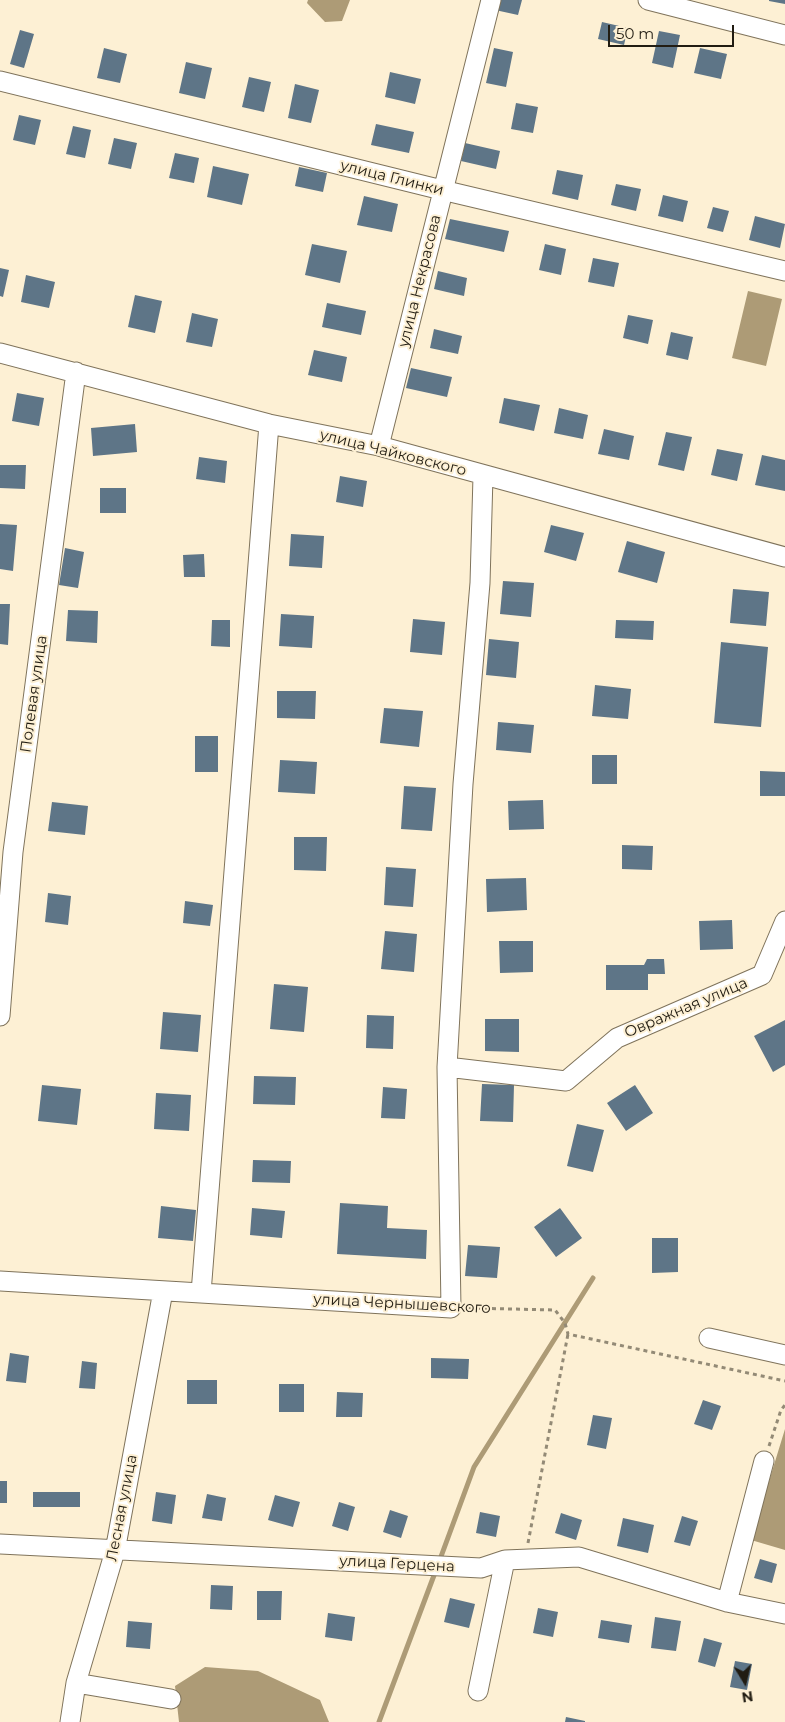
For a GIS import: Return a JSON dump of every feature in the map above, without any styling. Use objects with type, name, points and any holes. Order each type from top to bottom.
[{"type":"street","name":"улица Некрасова","points":[[379,446],[491,0]]},
{"type":"street","points":[[648,0],[785,34]]},
{"type":"street","name":"улица Глинки","points":[[0,81],[442,190],[785,271]]},
{"type":"street","name":"улица Чайковского","points":[[0,353],[269,424],[379,446],[483,476],[785,557]]},
{"type":"street","name":"Полевая улица","points":[[0,1016],[6,852],[76,372]]},
{"type":"street","points":[[201,1293],[269,424]]},
{"type":"street","points":[[451,1308],[447,1067],[463,784],[480,582],[483,476]]},
{"type":"street","name":"Овражная улица","points":[[447,1067],[566,1081],[617,1038],[762,975],[785,921]]},
{"type":"street","name":"улица Чернышевского","points":[[0,1281],[451,1308]]},
{"type":"street","name":"Лесная улица","points":[[70,1722],[76,1683],[115,1551],[163,1291]]},
{"type":"street","points":[[709,1338],[785,1355]]},
{"type":"street","points":[[727,1602],[764,1461]]},
{"type":"street","name":"улица Герцена","points":[[0,1544],[481,1568],[505,1560],[579,1557],[727,1602],[785,1614]]},
{"type":"street","points":[[478,1691],[505,1560]]},
{"type":"street","points":[[76,1683],[171,1699]]},
{"type":"path","name":"улица Чернышевского","points":[[451,1308],[555,1310],[564,1323],[568,1334]]},
{"type":"path","points":[[525,1558],[568,1334],[785,1381]]},
{"type":"path","points":[[764,1461],[781,1410],[785,1405]]},
{"type":"shaded area","points":[[308,0],[350,0],[342,21],[325,22],[307,3]]},
{"type":"shaded area","points":[[748,291],[782,299],[766,366],[732,358]]},
{"type":"shaded area","points":[[785,1429],[785,1550],[751,1540]]},
{"type":"shaded area","points":[[205,1667],[258,1671],[320,1700],[329,1722],[179,1722],[175,1686]]},
{"type":"building","points":[[488,0],[522,0],[518,15],[486,8]]},
{"type":"building","points":[[785,0],[785,4],[769,1]]},
{"type":"building","points":[[602,22],[628,28],[624,45],[598,39]]},
{"type":"building","points":[[20,30],[34,34],[24,68],[10,64]]},
{"type":"building","points":[[659,31],[680,35],[673,68],[652,63]]},
{"type":"building","points":[[104,48],[127,54],[120,83],[97,78]]},
{"type":"building","points":[[494,48],[513,52],[506,87],[486,83]]},
{"type":"building","points":[[700,48],[727,54],[721,79],[694,73]]},
{"type":"building","points":[[186,62],[212,68],[205,99],[179,93]]},
{"type":"building","points":[[390,72],[421,79],[415,104],[385,97]]},
{"type":"building","points":[[249,77],[271,82],[264,112],[242,107]]},
{"type":"building","points":[[295,84],[319,90],[311,123],[288,118]]},
{"type":"building","points":[[516,103],[538,107],[533,133],[511,129]]},
{"type":"building","points":[[19,115],[41,120],[35,145],[13,140]]},
{"type":"building","points":[[376,124],[414,132],[409,153],[371,145]]},
{"type":"building","points":[[73,126],[91,130],[85,158],[66,154]]},
{"type":"building","points":[[114,138],[137,143],[131,169],[108,164]]},
{"type":"building","points":[[465,143],[500,151],[496,169],[461,161]]},
{"type":"building","points":[[175,153],[199,158],[194,183],[169,178]]},
{"type":"building","points":[[213,166],[249,174],[242,205],[207,197]]},
{"type":"building","points":[[299,167],[327,173],[323,192],[295,186]]},
{"type":"building","points":[[557,170],[583,175],[578,200],[552,194]]},
{"type":"building","points":[[616,184],[641,189],[636,211],[611,205]]},
{"type":"building","points":[[663,195],[688,201],[683,222],[658,216]]},
{"type":"building","points":[[364,196],[398,204],[392,232],[357,225]]},
{"type":"building","points":[[713,207],[729,211],[723,232],[707,228]]},
{"type":"building","points":[[755,216],[785,224],[780,248],[749,240]]},
{"type":"building","points":[[450,219],[509,231],[504,252],[445,239]]},
{"type":"building","points":[[312,244],[347,251],[340,283],[305,275]]},
{"type":"building","points":[[545,244],[566,249],[561,275],[539,270]]},
{"type":"building","points":[[593,258],[619,263],[614,287],[588,282]]},
{"type":"building","points":[[0,268],[9,270],[3,297],[0,296]]},
{"type":"building","points":[[438,271],[467,278],[464,296],[434,289]]},
{"type":"building","points":[[26,275],[55,282],[49,308],[21,302]]},
{"type":"building","points":[[135,295],[162,301],[155,333],[128,327]]},
{"type":"building","points":[[327,303],[366,311],[361,335],[322,327]]},
{"type":"building","points":[[192,313],[218,319],[212,347],[186,342]]},
{"type":"building","points":[[628,315],[653,320],[648,344],[623,338]]},
{"type":"building","points":[[434,329],[462,336],[458,354],[430,348]]},
{"type":"building","points":[[671,332],[693,337],[688,360],[666,355]]},
{"type":"building","points":[[314,350],[347,357],[342,382],[308,375]]},
{"type":"building","points":[[411,368],[452,377],[447,397],[406,388]]},
{"type":"building","points":[[17,393],[44,398],[39,426],[12,421]]},
{"type":"building","points":[[504,398],[540,405],[534,431],[499,423]]},
{"type":"building","points":[[559,408],[588,415],[583,439],[554,433]]},
{"type":"building","points":[[135,424],[137,452],[93,456],[91,428]]},
{"type":"building","points":[[604,429],[634,436],[629,460],[598,454]]},
{"type":"building","points":[[666,432],[692,437],[684,471],[658,465]]},
{"type":"building","points":[[717,449],[743,454],[737,481],[711,475]]},
{"type":"building","points":[[762,455],[785,460],[785,491],[755,485]]},
{"type":"building","points":[[199,457],[227,461],[225,483],[196,479]]},
{"type":"building","points":[[0,465],[26,465],[25,489],[0,488]]},
{"type":"building","points":[[340,476],[367,481],[363,507],[336,502]]},
{"type":"building","points":[[100,488],[126,488],[126,513],[100,513]]},
{"type":"building","points":[[0,524],[17,525],[13,571],[0,569]]},
{"type":"building","points":[[551,525],[584,533],[576,561],[544,552]]},
{"type":"building","points":[[291,534],[324,536],[322,568],[289,566]]},
{"type":"building","points":[[627,541],[665,552],[657,583],[618,572]]},
{"type":"building","points":[[65,548],[84,552],[78,588],[59,585]]},
{"type":"building","points":[[204,554],[205,577],[184,577],[183,555]]},
{"type":"building","points":[[503,581],[534,583],[531,617],[500,614]]},
{"type":"building","points":[[733,589],[769,592],[766,626],[730,623]]},
{"type":"building","points":[[0,604],[10,604],[8,645],[0,644]]},
{"type":"building","points":[[68,610],[98,611],[97,643],[66,641]]},
{"type":"building","points":[[281,614],[314,616],[312,648],[279,646]]},
{"type":"building","points":[[413,619],[445,622],[442,655],[410,652]]},
{"type":"building","points":[[212,620],[230,620],[230,647],[211,646]]},
{"type":"building","points":[[616,620],[654,621],[653,640],[615,638]]},
{"type":"building","points":[[489,639],[519,642],[516,678],[486,675]]},
{"type":"building","points":[[721,642],[768,647],[761,727],[714,723]]},
{"type":"building","points":[[595,685],[631,689],[628,719],[592,716]]},
{"type":"building","points":[[277,691],[316,691],[315,719],[277,718]]},
{"type":"building","points":[[384,708],[423,711],[419,747],[380,743]]},
{"type":"building","points":[[498,722],[534,725],[531,753],[496,750]]},
{"type":"building","points":[[195,736],[218,736],[218,772],[195,772]]},
{"type":"building","points":[[592,755],[617,755],[617,784],[592,784]]},
{"type":"building","points":[[280,760],[317,762],[315,794],[278,792]]},
{"type":"building","points":[[760,771],[785,772],[785,796],[760,796]]},
{"type":"building","points":[[404,786],[436,788],[432,831],[401,829]]},
{"type":"building","points":[[543,800],[544,829],[509,830],[508,801]]},
{"type":"building","points":[[52,802],[88,806],[85,835],[48,831]]},
{"type":"building","points":[[294,837],[327,837],[326,871],[294,870]]},
{"type":"building","points":[[622,845],[653,846],[652,870],[622,869]]},
{"type":"building","points":[[386,867],[416,869],[413,907],[384,905]]},
{"type":"building","points":[[526,878],[527,910],[487,912],[486,879]]},
{"type":"building","points":[[48,893],[71,896],[68,925],[45,922]]},
{"type":"building","points":[[185,901],[213,905],[210,926],[183,923]]},
{"type":"building","points":[[732,920],[733,949],[700,950],[699,921]]},
{"type":"building","points":[[385,931],[417,934],[414,972],[381,969]]},
{"type":"building","points":[[499,941],[533,941],[533,972],[500,973]]},
{"type":"building","points":[[647,959],[664,959],[665,974],[648,974],[648,990],[606,990],[606,965],[644,965]]},
{"type":"building","points":[[274,984],[308,987],[304,1032],[270,1029]]},
{"type":"building","points":[[163,1012],[201,1015],[198,1052],[160,1049]]},
{"type":"building","points":[[367,1015],[394,1016],[393,1049],[366,1048]]},
{"type":"building","points":[[485,1019],[519,1019],[519,1052],[485,1051]]},
{"type":"building","points":[[785,1020],[785,1065],[773,1072],[754,1036]]},
{"type":"building","points":[[254,1076],[296,1077],[295,1105],[253,1104]]},
{"type":"building","points":[[482,1084],[514,1085],[513,1122],[480,1121]]},
{"type":"building","points":[[42,1085],[81,1089],[77,1125],[38,1121]]},
{"type":"building","points":[[635,1085],[653,1113],[626,1131],[607,1103]]},
{"type":"building","points":[[383,1087],[407,1089],[405,1119],[381,1118]]},
{"type":"building","points":[[156,1093],[191,1095],[189,1131],[154,1129]]},
{"type":"building","points":[[577,1124],[604,1130],[593,1172],[567,1166]]},
{"type":"building","points":[[253,1160],[291,1161],[290,1183],[252,1182]]},
{"type":"building","points":[[340,1203],[388,1206],[387,1228],[427,1230],[426,1259],[337,1254]]},
{"type":"building","points":[[161,1206],[196,1210],[193,1241],[158,1238]]},
{"type":"building","points":[[252,1208],[285,1211],[282,1238],[250,1235]]},
{"type":"building","points":[[560,1208],[582,1238],[556,1257],[534,1227]]},
{"type":"building","points":[[652,1238],[678,1238],[678,1272],[652,1273]]},
{"type":"building","points":[[468,1245],[500,1247],[497,1278],[465,1276]]},
{"type":"building","points":[[10,1353],[29,1356],[26,1383],[6,1381]]},
{"type":"building","points":[[431,1358],[469,1359],[468,1379],[431,1378]]},
{"type":"building","points":[[82,1361],[97,1363],[95,1389],[79,1388]]},
{"type":"building","points":[[187,1380],[217,1380],[217,1404],[187,1404]]},
{"type":"building","points":[[279,1384],[304,1384],[304,1412],[279,1412]]},
{"type":"building","points":[[337,1392],[363,1393],[362,1417],[336,1417]]},
{"type":"building","points":[[703,1400],[721,1406],[712,1430],[694,1424]]},
{"type":"building","points":[[593,1415],[612,1418],[606,1449],[587,1445]]},
{"type":"building","points":[[0,1481],[7,1481],[7,1503],[0,1503]]},
{"type":"building","points":[[33,1492],[80,1492],[80,1507],[33,1507]]},
{"type":"building","points":[[156,1492],[176,1495],[172,1524],[152,1521]]},
{"type":"building","points":[[207,1494],[226,1498],[222,1521],[202,1518]]},
{"type":"building","points":[[275,1495],[300,1502],[293,1527],[268,1520]]},
{"type":"building","points":[[339,1502],[355,1507],[348,1531],[332,1526]]},
{"type":"building","points":[[390,1510],[408,1516],[401,1538],[383,1532]]},
{"type":"building","points":[[480,1512],[500,1516],[496,1537],[476,1533]]},
{"type":"building","points":[[561,1513],[582,1520],[576,1540],[555,1533]]},
{"type":"building","points":[[682,1516],[698,1521],[690,1546],[674,1542]]},
{"type":"building","points":[[623,1518],[654,1525],[648,1553],[617,1546]]},
{"type":"building","points":[[760,1559],[777,1564],[772,1583],[754,1578]]},
{"type":"building","points":[[211,1585],[233,1586],[232,1610],[210,1609]]},
{"type":"building","points":[[257,1591],[282,1591],[281,1620],[257,1620]]},
{"type":"building","points":[[450,1598],[475,1604],[469,1628],[444,1622]]},
{"type":"building","points":[[538,1608],[558,1612],[553,1637],[533,1633]]},
{"type":"building","points":[[328,1613],[355,1617],[352,1641],[325,1637]]},
{"type":"building","points":[[655,1617],[681,1621],[676,1651],[651,1648]]},
{"type":"building","points":[[601,1620],[632,1625],[629,1643],[598,1638]]},
{"type":"building","points":[[128,1621],[152,1623],[150,1649],[126,1647]]},
{"type":"building","points":[[704,1638],[722,1643],[715,1667],[698,1662]]},
{"type":"building","points":[[735,1661],[752,1664],[747,1690],[730,1687]]},
{"type":"building","points":[[566,1717],[585,1721],[585,1722],[565,1722]]},
{"type":"waterway","points":[[439,1562],[474,1467],[593,1278]]},
{"type":"waterway","points":[[379,1722],[436,1570]]}]
